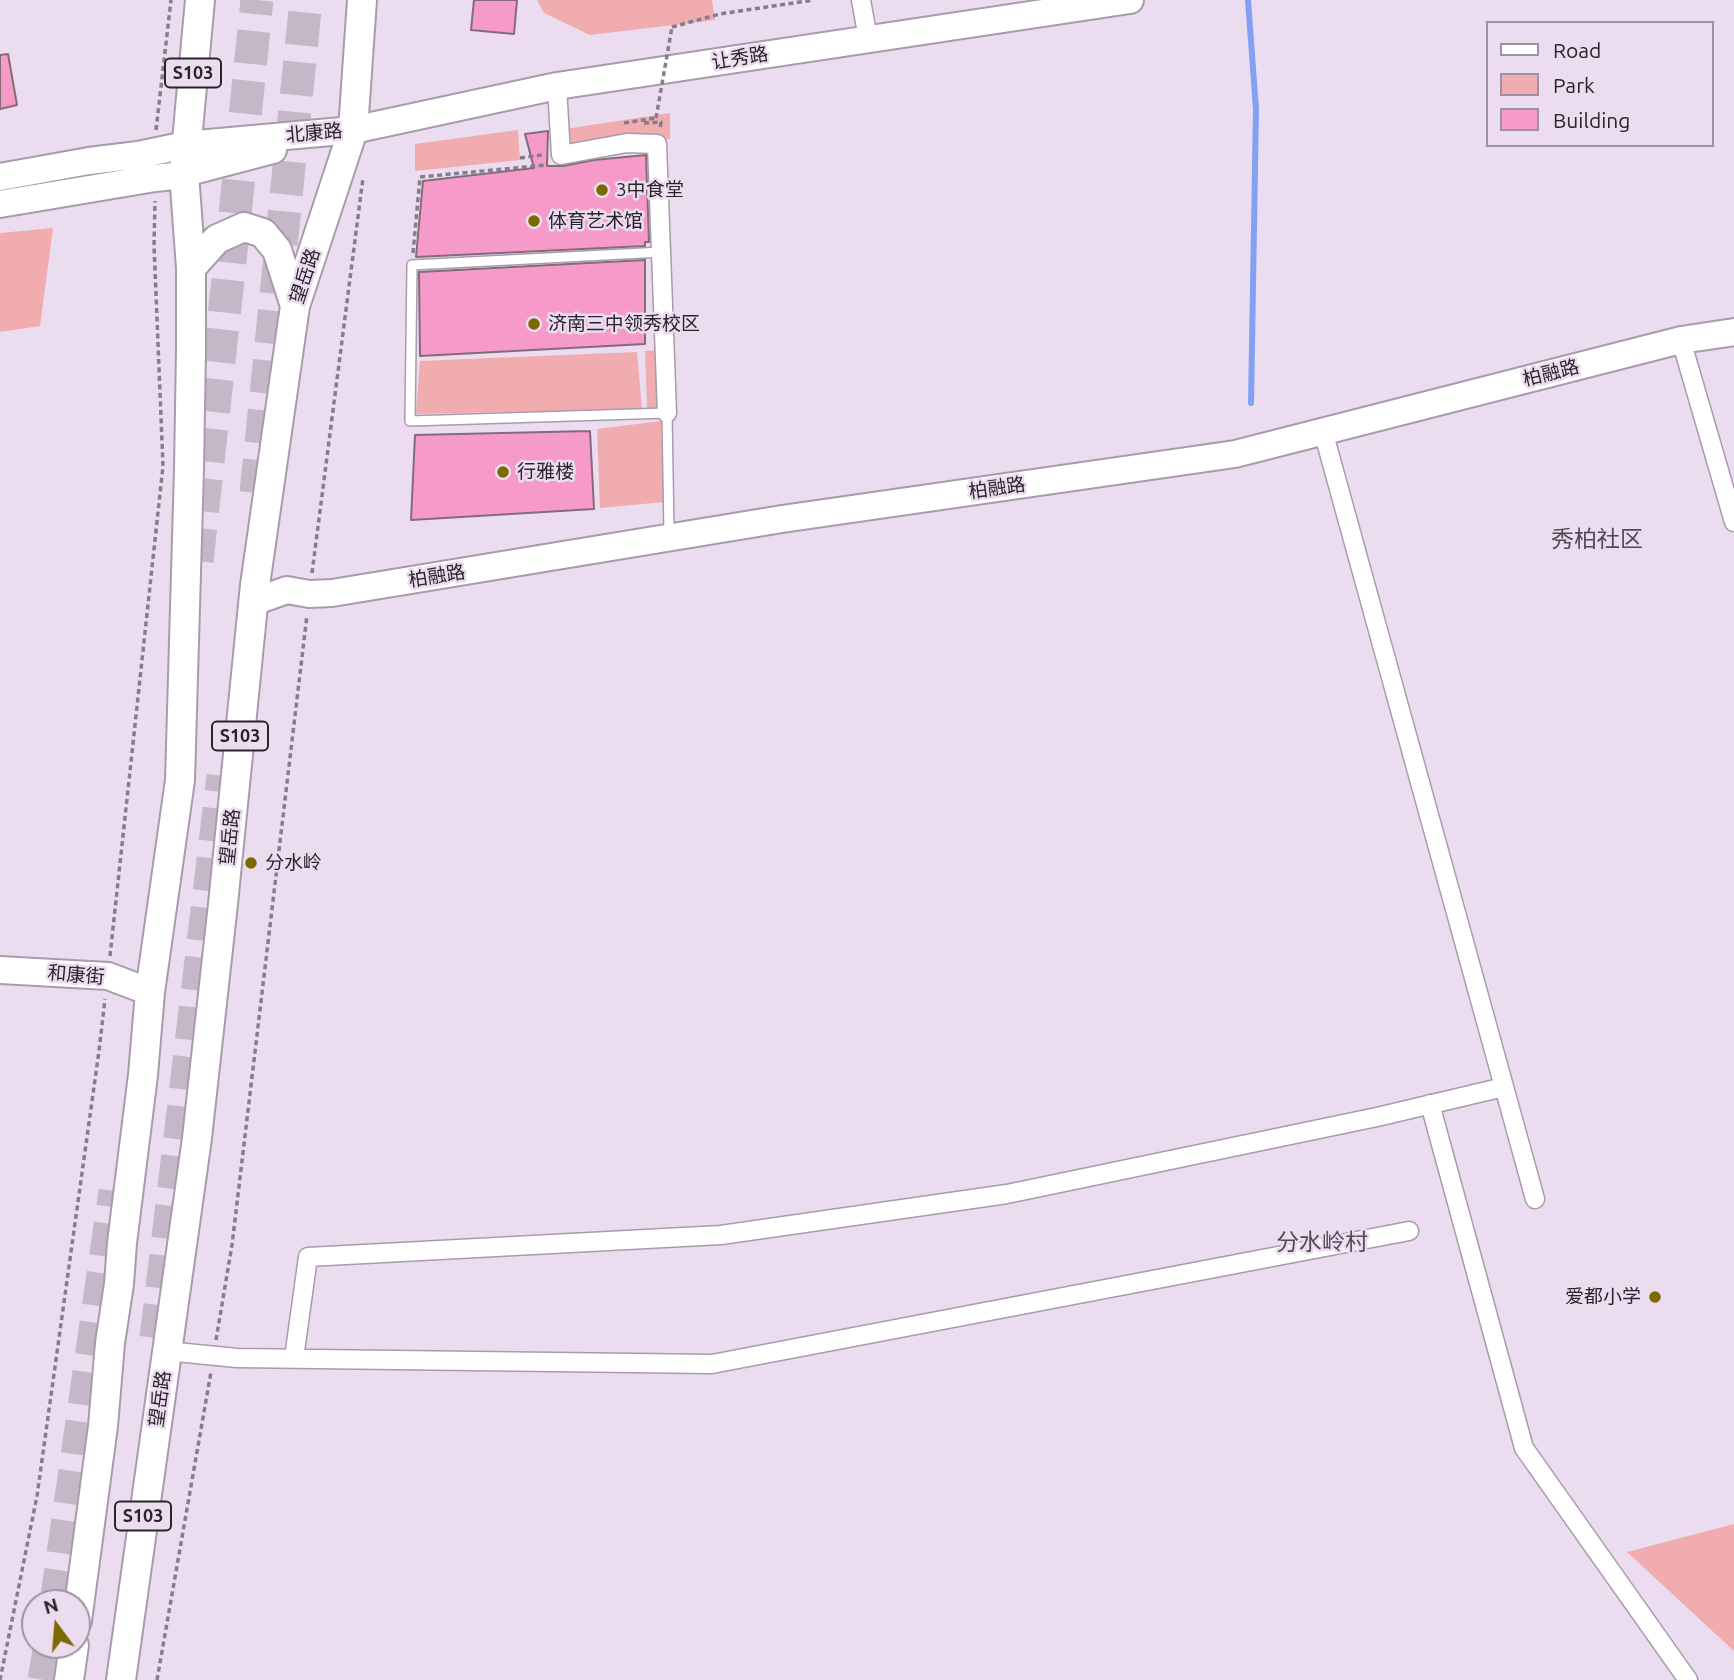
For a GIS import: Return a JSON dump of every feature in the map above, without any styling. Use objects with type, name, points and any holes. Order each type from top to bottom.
[{"type":"main road","name":"S103","points":[[81,1589],[144,1074],[150,992],[180,780],[189,469],[191,268],[184,173],[200,0]]},
{"type":"main road","name":"望岳路","points":[[121,1680],[197,1138],[253,602],[295,306],[353,130],[362,0]]},
{"type":"main road","points":[[191,268],[217,239],[244,228],[263,233],[277,250],[295,306]]},
{"type":"main road","points":[[69,1680],[72,1659]]},
{"type":"street","points":[[861,0],[868,39]]},
{"type":"street","name":"让秀路","points":[[353,130],[557,86],[1130,0]]},
{"type":"street","points":[[557,86],[557,158]]},
{"type":"street","name":"北康路","points":[[0,177],[89,161],[154,165],[174,176],[353,130]]},
{"type":"street","name":"北康路","points":[[0,204],[154,165],[186,145],[353,130]]},
{"type":"street","points":[[557,158],[628,142],[657,144],[667,414]]},
{"type":"street","name":"柏融路","points":[[253,602],[287,590],[309,594],[346,591],[782,519],[1235,454],[1681,340],[1734,332]]},
{"type":"street","points":[[1681,340],[1734,522]]},
{"type":"street","points":[[1323,431],[1535,1199]]},
{"type":"street","name":"和康街","points":[[0,970],[108,976],[150,992]]},
{"type":"street","points":[[294,1358],[307,1257],[721,1235],[1007,1194],[1377,1117],[1504,1087]]},
{"type":"street","points":[[1430,1104],[1524,1448],[1688,1680]]},
{"type":"street","points":[[166,1351],[237,1358],[712,1364],[1409,1231]]},
{"type":"lane","points":[[662,252],[412,265],[410,421],[667,414],[669,537]]},
{"type":"path","points":[[0,1680],[37,1496],[98,1064],[163,466],[154,245],[154,165],[171,0]]},
{"type":"path","points":[[625,129],[624,123],[656,118],[672,27],[720,14],[813,0]]},
{"type":"path","points":[[520,158],[557,158]]},
{"type":"path","points":[[412,265],[420,177],[535,167],[557,158]]},
{"type":"path","points":[[156,1680],[232,1245],[309,594],[365,168]]},
{"type":"green space","points":[[537,0],[712,0],[715,20],[590,35],[544,13]]},
{"type":"green space","points":[[670,113],[670,139],[566,144],[565,129]]},
{"type":"green space","points":[[518,130],[520,160],[415,171],[415,144]]},
{"type":"green space","points":[[53,228],[40,326],[0,332],[0,233]]},
{"type":"green space","points":[[659,350],[661,408],[647,408],[645,351]]},
{"type":"green space","points":[[637,352],[642,409],[416,414],[420,361]]},
{"type":"green space","points":[[661,421],[664,502],[600,508],[597,429]]},
{"type":"green space","points":[[1734,1524],[1734,1651],[1627,1552]]},
{"type":"building","points":[[474,0],[517,0],[514,34],[471,30]]},
{"type":"building","points":[[8,54],[17,105],[0,109],[0,55]]},
{"type":"building","name":"体育艺术馆","points":[[548,131],[547,166],[646,155],[649,242],[645,242],[645,246],[416,257],[423,181],[534,168],[525,134]]},
{"type":"building","points":[[645,260],[645,344],[420,356],[419,272]]},
{"type":"building","name":"行雅楼","points":[[590,431],[594,509],[411,520],[415,435]]},
{"type":"waterway","points":[[1248,0],[1256,109],[1251,403]]},
{"type":"tunnel","points":[[197,561],[257,0]]},
{"type":"tunnel","points":[[256,493],[306,0]]},
{"type":"tunnel","points":[[156,1338],[223,776]]},
{"type":"tunnel","points":[[58,1589],[115,1191]]},
{"type":"tunnel","points":[[44,1680],[48,1659]]},
{"type":"place","name":"3中食堂","points":[[602,190]]},
{"type":"place","name":"体育艺术馆","points":[[534,221]]},
{"type":"place","name":"济南三中领秀校区","points":[[534,324]]},
{"type":"place","name":"行雅楼","points":[[503,472]]},
{"type":"place","name":"分水岭","points":[[251,863]]},
{"type":"place","name":"爱都小学","points":[[1655,1297]]},
{"type":"district","name":"秀柏社区","points":[[1597,539]]},
{"type":"district","name":"分水岭村","points":[[1322,1242]]}]
